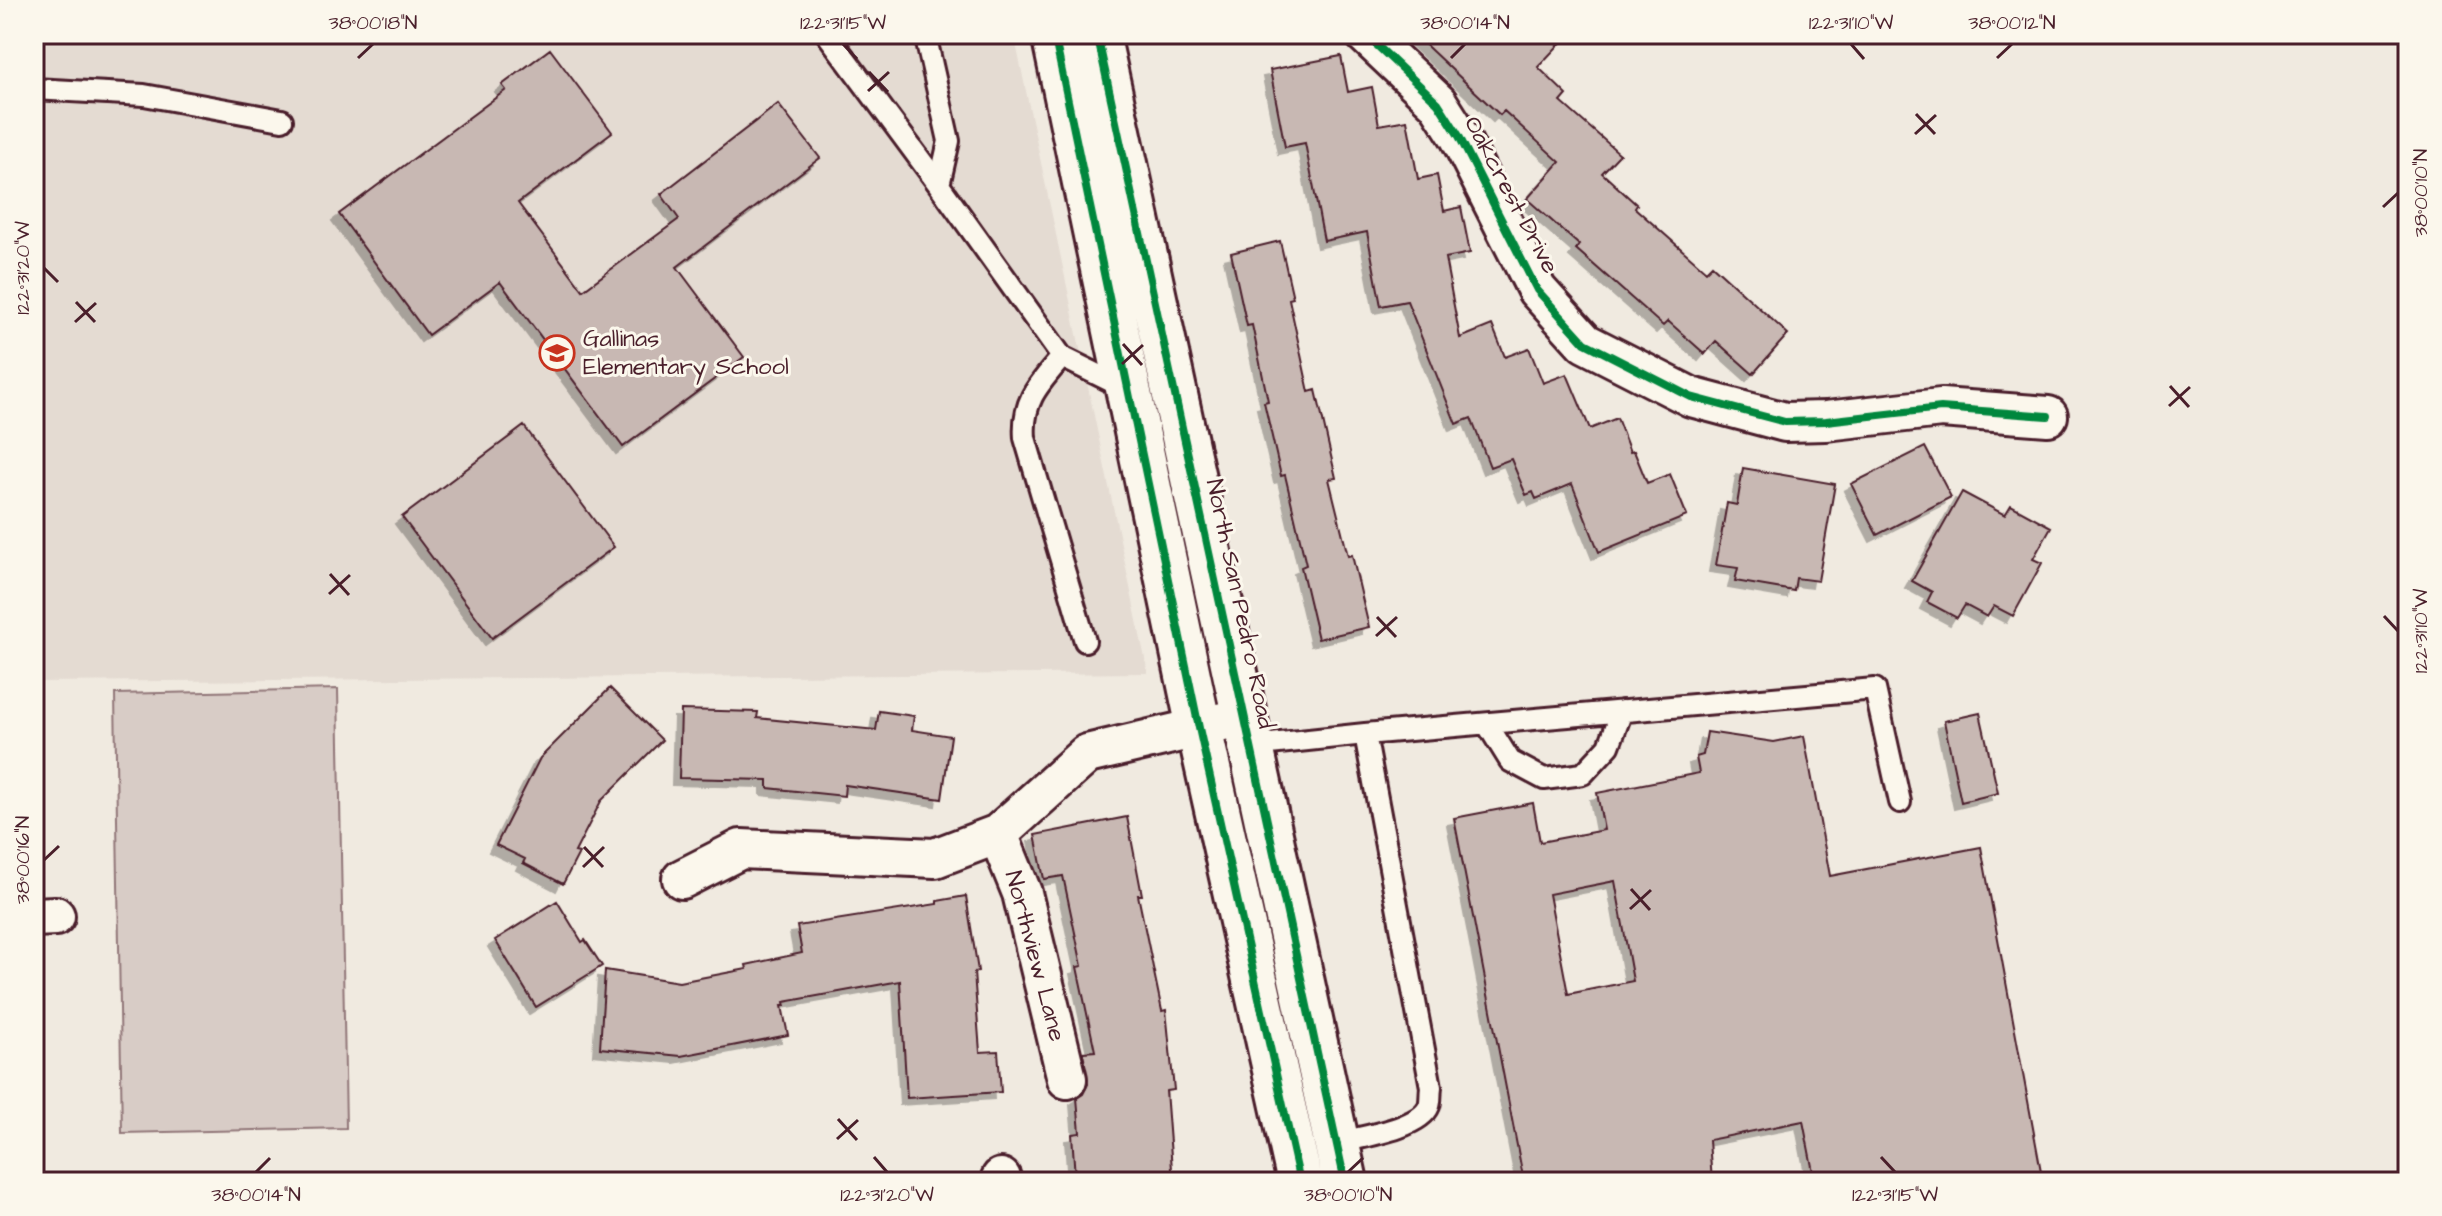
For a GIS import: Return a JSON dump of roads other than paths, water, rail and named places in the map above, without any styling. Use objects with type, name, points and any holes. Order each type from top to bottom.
[{"type":"main road","points":[[1054,34],[1199,728],[1300,1182]]},
{"type":"main road","name":"North San Pedro Road","points":[[1097,34],[1341,1162]]},
{"type":"street","name":"Oakcrest Drive","points":[[1365,34],[1438,103],[1459,136],[1537,290],[1585,343],[1691,397],[1785,422],[1826,421],[1941,408],[2048,416]]},
{"type":"street","points":[[682,879],[741,849],[935,858],[998,834],[1087,754],[1199,728],[1248,732]]},
{"type":"street","name":"Northview Lane","points":[[998,834],[1022,893],[1067,1079]]},
{"type":"lane","points":[[827,34],[1062,357],[1129,390]]},
{"type":"lane","points":[[925,34],[949,141],[939,185]]},
{"type":"lane","points":[[34,89],[144,95],[282,120]]},
{"type":"lane","points":[[1062,357],[1037,385],[1023,417],[1025,438],[1085,641]]},
{"type":"lane","points":[[1248,732],[1365,734],[1875,689],[1900,802]]},
{"type":"lane","points":[[1487,724],[1510,761],[1544,779],[1583,774],[1609,746],[1622,711]]},
{"type":"lane","points":[[1341,1162],[1424,1114],[1430,1105],[1431,1087],[1365,734]]},
{"type":"place","name":"Gallinas Elementary School","points":[[557,353]]}]
